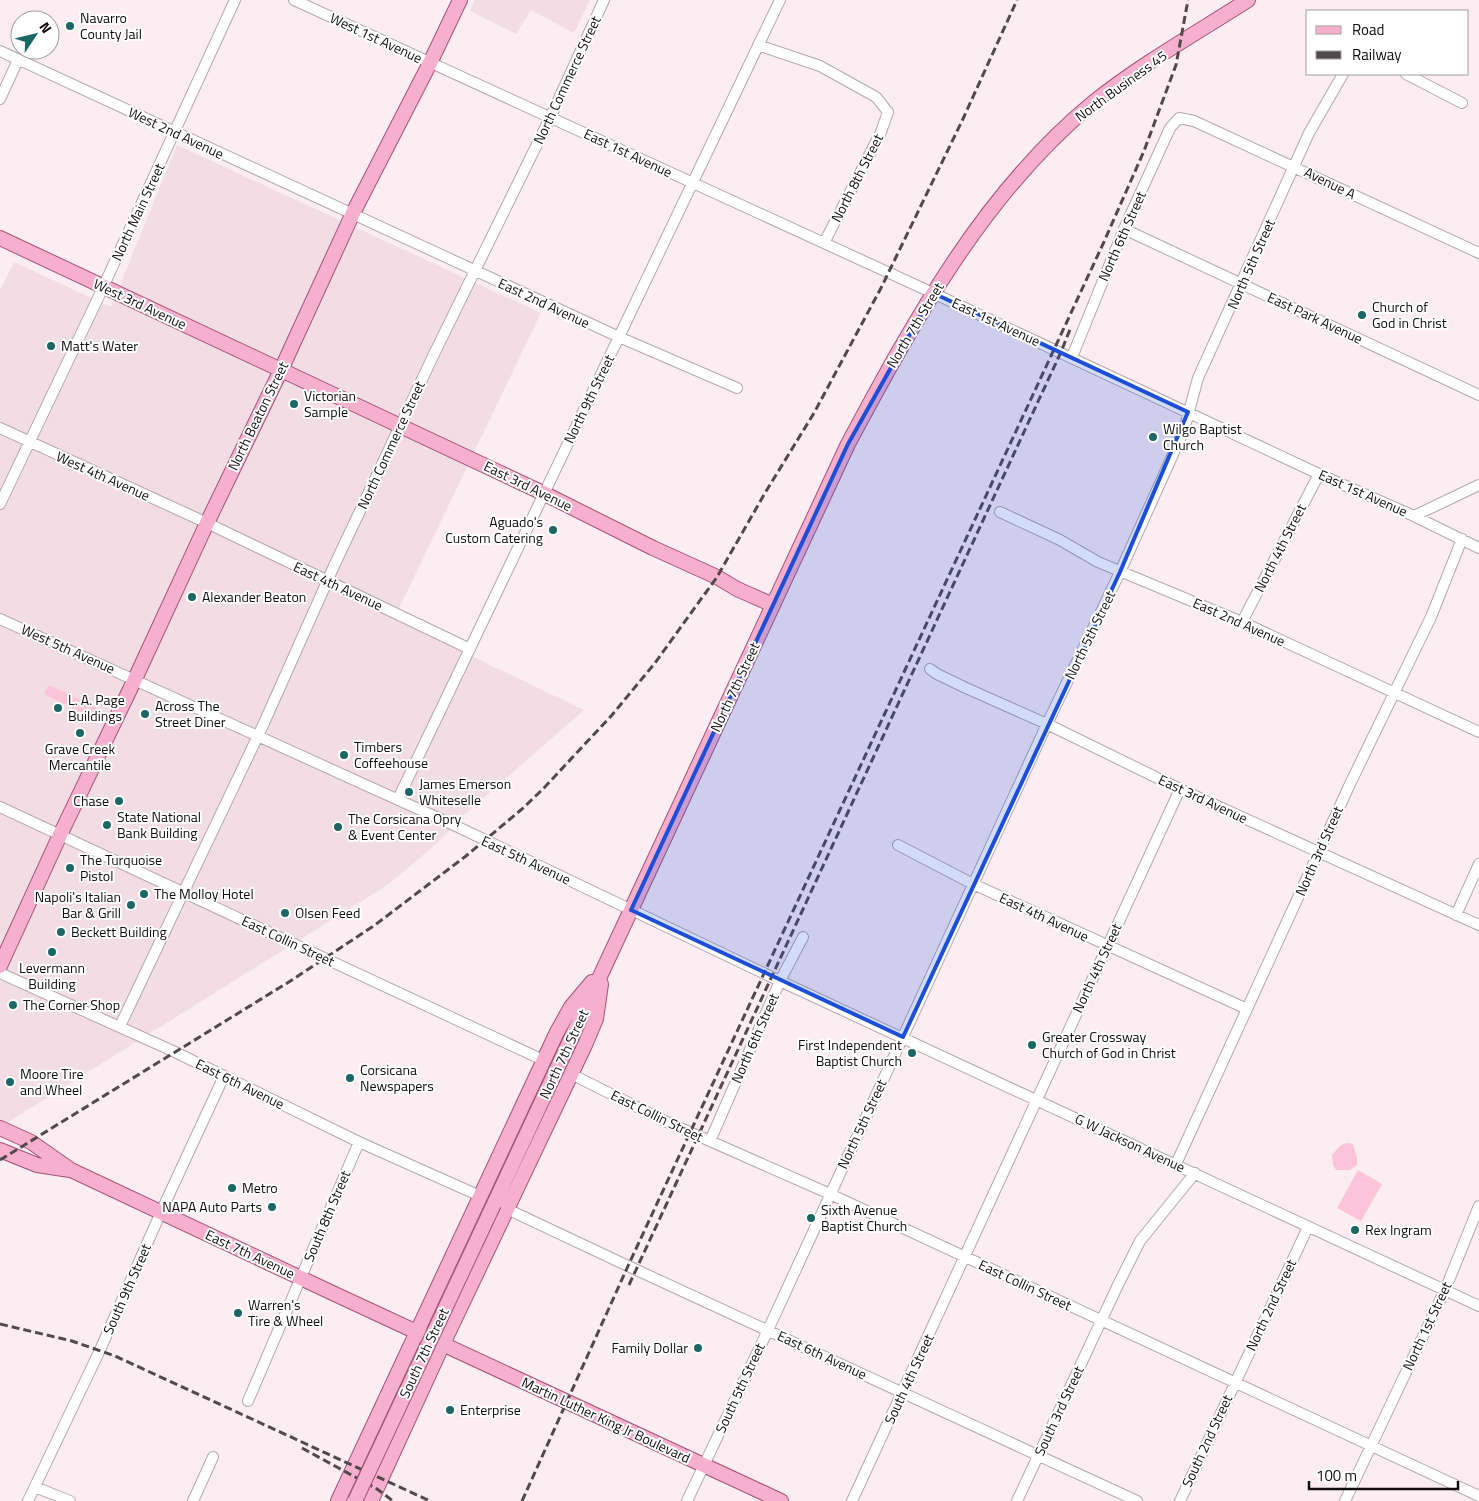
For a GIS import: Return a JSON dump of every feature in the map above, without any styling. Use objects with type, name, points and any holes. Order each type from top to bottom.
[{"type":"main road","name":"North Beaton Street","points":[[0,966],[353,213],[460,0]]},
{"type":"main road","name":"North Business 45","points":[[1008,188],[1053,139],[1094,102],[1129,76],[1248,0]]},
{"type":"main road","name":"North 7th Street","points":[[500,1206],[604,968],[848,444],[902,343],[933,293],[1008,188]]},
{"type":"main road","name":"West 3rd Avenue","points":[[0,238],[281,370]]},
{"type":"main road","name":"East 3rd Avenue","points":[[281,370],[544,493],[653,548],[717,576],[737,589],[773,605]]},
{"type":"main road","points":[[338,1501],[544,1060],[571,1007],[604,968]]},
{"type":"main road","points":[[371,1501],[443,1344],[500,1206],[572,1074],[596,1019],[604,968]]},
{"type":"main road","name":"East 7th Avenue","points":[[0,1128],[31,1142],[71,1170],[430,1338]]},
{"type":"main road","name":"East 7th Avenue","points":[[0,1150],[37,1166],[71,1170]]},
{"type":"main road","name":"South 7th Street","points":[[355,1501],[500,1206]]},
{"type":"main road","name":"Martin Luther King Jr Boulevard","points":[[430,1338],[782,1501]]},
{"type":"street","name":"North Main Street","points":[[0,504],[104,286],[235,0]]},
{"type":"street","name":"West 1st Avenue","points":[[294,0],[430,63]]},
{"type":"street","name":"North Commerce Street","points":[[120,1026],[258,736],[400,426],[550,118],[604,0]]},
{"type":"street","name":"North 9th Street","points":[[398,799],[780,0]]},
{"type":"street","name":"North 8th Street","points":[[758,45],[820,66],[876,97],[888,112],[881,132],[824,243]]},
{"type":"street","name":"West 2nd Avenue","points":[[18,60],[174,133],[353,213]]},
{"type":"street","points":[[0,99],[18,60]]},
{"type":"street","name":"East 1st Avenue","points":[[430,63],[1072,357],[1479,548]]},
{"type":"street","name":"North 5th Street","points":[[830,1194],[1047,724],[1120,572],[1184,430],[1198,378],[1309,133],[1342,75]]},
{"type":"street","points":[[1408,75],[1462,103]]},
{"type":"street","name":"Avenue A","points":[[1179,118],[1194,121],[1294,166],[1429,232],[1479,253]]},
{"type":"street","name":"North 6th Street","points":[[1072,357],[1124,229],[1170,128],[1179,118]]},
{"type":"street","name":"East 2nd Avenue","points":[[353,213],[474,271],[737,388]]},
{"type":"street","name":"East Park Avenue","points":[[1124,229],[1479,394]]},
{"type":"street","name":"West 4th Avenue","points":[[0,428],[207,523]]},
{"type":"street","name":"North 4th Street","points":[[1242,622],[1319,474]]},
{"type":"street","points":[[1414,516],[1479,485]]},
{"type":"street","name":"East 2nd Avenue","points":[[1000,512],[1053,536],[1098,562],[1242,622],[1479,732]]},
{"type":"street","name":"East 4th Avenue","points":[[207,523],[470,649]]},
{"type":"street","name":"North 3rd Street","points":[[1176,1164],[1319,852],[1431,617],[1462,539]]},
{"type":"street","name":"West 5th Avenue","points":[[0,619],[135,680]]},
{"type":"street","name":"East 3rd Avenue","points":[[930,669],[988,699],[1047,724],[1180,789],[1479,925]]},
{"type":"street","name":"East 5th Avenue","points":[[135,680],[398,799],[780,981]]},
{"type":"street","name":"North 4th Street","points":[[966,1257],[1036,1099],[1180,789]]},
{"type":"street","name":"East Collin Street","points":[[0,807],[544,1060]]},
{"type":"street","name":"East 4th Avenue","points":[[898,845],[973,884],[1247,1009]]},
{"type":"street","points":[[1456,915],[1479,864]]},
{"type":"street","name":"North 6th Street","points":[[710,1141],[780,981],[803,937]]},
{"type":"street","name":"East 6th Avenue","points":[[0,973],[120,1026],[359,1142],[480,1196]]},
{"type":"street","name":"G W Jackson Avenue","points":[[780,981],[1479,1306]]},
{"type":"street","name":"East Collin Street","points":[[572,1074],[659,1118],[830,1194],[1479,1496]]},
{"type":"street","name":"South 9th Street","points":[[28,1501],[100,1350],[224,1076]]},
{"type":"street","name":"South 8th Street","points":[[248,1401],[359,1142]]},
{"type":"street","points":[[1101,1320],[1140,1241],[1195,1173]]},
{"type":"street","name":"South 5th Street","points":[[687,1501],[830,1194]]},
{"type":"street","name":"East 6th Avenue","points":[[500,1206],[1137,1501]]},
{"type":"street","name":"North 1st Street","points":[[1345,1501],[1445,1290],[1479,1206]]},
{"type":"street","name":"North 2nd Street","points":[[1235,1382],[1308,1227]]},
{"type":"street","name":"South 4th Street","points":[[852,1501],[966,1257]]},
{"type":"street","name":"South 3rd Street","points":[[1017,1501],[1101,1320]]},
{"type":"street","name":"South 2nd Street","points":[[1180,1501],[1235,1382]]},
{"type":"street","points":[[194,1501],[213,1457]]},
{"type":"street","points":[[35,1487],[70,1501]]},
{"type":"highlighted area","points":[[933,293],[1188,412],[1120,572],[903,1037],[631,910],[848,444]]},
{"type":"shaded area","points":[[475,0],[590,0],[574,33],[531,10],[516,34],[470,11]]},
{"type":"shaded area","points":[[177,145],[541,313],[394,619],[584,710],[464,815],[436,844],[389,884],[0,1127],[0,290],[14,262],[111,307]]},
{"type":"shaded area","points":[[49,685],[96,707],[91,717],[44,694]]},
{"type":"shaded area","points":[[1346,1143],[1353,1144],[1357,1165],[1350,1170],[1336,1170],[1333,1165],[1332,1155],[1340,1146]]},
{"type":"shaded area","points":[[1358,1170],[1382,1184],[1361,1221],[1337,1208]]},
{"type":"railway","points":[[0,1160],[292,980],[375,925],[466,856],[522,809],[612,715],[655,663],[717,577],[814,413],[881,288],[962,121],[1017,0]]},
{"type":"railway","points":[[522,1501],[628,1266],[1103,244],[1144,151],[1176,65],[1188,0]]},
{"type":"railway","points":[[629,1285],[1071,327]]},
{"type":"railway","points":[[0,1324],[72,1341],[115,1356],[430,1501]]},
{"type":"railway","points":[[302,1448],[377,1489],[393,1501]]},
{"type":"place","name":"Navarro County Jail","points":[[70,26]]},
{"type":"place","name":"Church of God in Christ","points":[[1362,315]]},
{"type":"place","name":"Matt's Water","points":[[51,346]]},
{"type":"place","name":"Victorian Sample","points":[[294,404]]},
{"type":"place","name":"Wilgo Baptist Church","points":[[1153,437]]},
{"type":"place","name":"Aguado's Custom Catering","points":[[553,530]]},
{"type":"place","name":"Alexander Beaton","points":[[192,597]]},
{"type":"place","name":"L. A. Page Buildings","points":[[58,708]]},
{"type":"place","name":"Across The Street Diner","points":[[145,714]]},
{"type":"place","name":"Grave Creek Mercantile","points":[[80,733]]},
{"type":"place","name":"Timbers Coffeehouse","points":[[344,755]]},
{"type":"place","name":"James Emerson Whiteselle","points":[[409,792]]},
{"type":"place","name":"Chase","points":[[119,801]]},
{"type":"place","name":"State National Bank Building","points":[[107,825]]},
{"type":"place","name":"The Corsicana Opry & Event Center","points":[[338,827]]},
{"type":"place","name":"The Turquoise Pistol","points":[[70,868]]},
{"type":"place","name":"The Molloy Hotel","points":[[144,894]]},
{"type":"place","name":"Napoli's Italian Bar & Grill","points":[[131,905]]},
{"type":"place","name":"Olsen Feed","points":[[285,913]]},
{"type":"place","name":"Beckett Building","points":[[61,932]]},
{"type":"place","name":"Levermann Building","points":[[52,952]]},
{"type":"place","name":"The Corner Shop","points":[[13,1005]]},
{"type":"place","name":"Greater Crossway Church of God in Christ","points":[[1032,1045]]},
{"type":"place","name":"First Independent Baptist Church","points":[[912,1053]]},
{"type":"place","name":"Corsicana Newspapers","points":[[350,1078]]},
{"type":"place","name":"Moore Tire and Wheel","points":[[10,1082]]},
{"type":"place","name":"Metro","points":[[232,1188]]},
{"type":"place","name":"NAPA Auto Parts","points":[[272,1207]]},
{"type":"place","name":"Sixth Avenue Baptist Church","points":[[811,1218]]},
{"type":"place","name":"Rex Ingram","points":[[1355,1230]]},
{"type":"place","name":"Warren's Tire & Wheel","points":[[238,1313]]},
{"type":"place","name":"Family Dollar","points":[[698,1348]]},
{"type":"place","name":"Enterprise","points":[[450,1410]]}]
